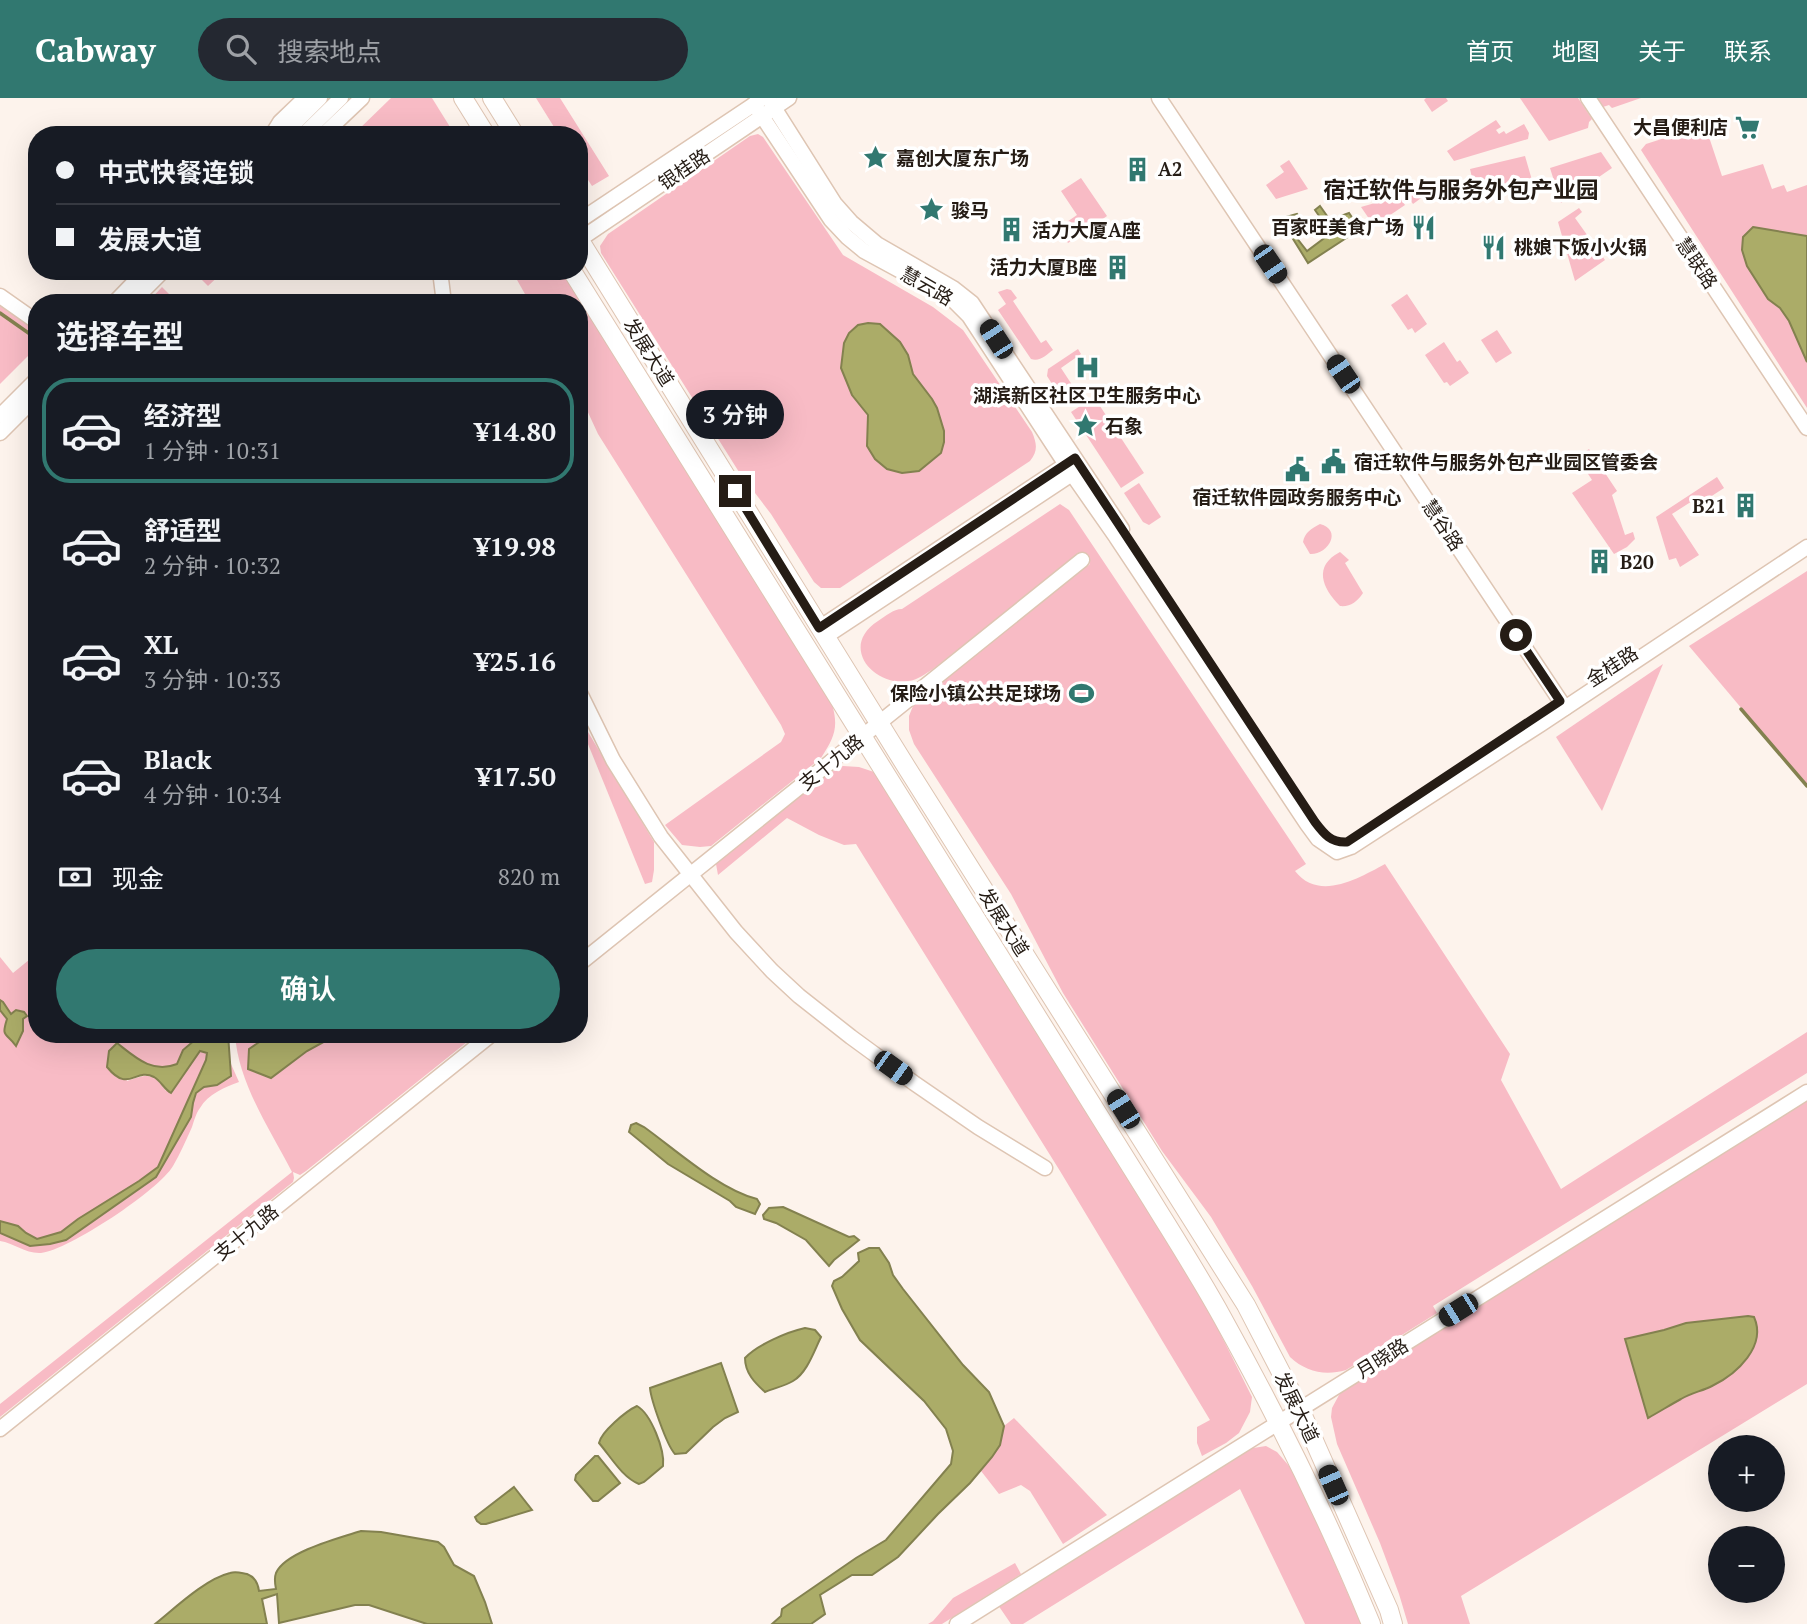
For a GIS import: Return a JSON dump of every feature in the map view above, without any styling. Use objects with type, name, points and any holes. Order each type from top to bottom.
[{"type":"main road","points":[[463,98],[480,126]]},
{"type":"main road","points":[[495,98],[511,126]]},
{"type":"main road","name":"发展大道","points":[[588,255],[822,633],[1246,1305],[1300,1409],[1393,1624]]},
{"type":"main road","name":"发展大道","points":[[588,297],[1222,1316],[1278,1423],[1371,1624]]},
{"type":"street","points":[[278,126],[305,98]]},
{"type":"street","points":[[292,126],[320,98]]},
{"type":"street","points":[[312,126],[341,98]]},
{"type":"street","points":[[332,126],[362,98]]},
{"type":"street","points":[[452,98],[473,126]]},
{"type":"street","name":"银桂路","points":[[588,215],[764,105],[789,98]]},
{"type":"street","name":"慧谷路","points":[[1159,98],[1562,704]]},
{"type":"street","name":"慧联路","points":[[1588,98],[1807,428]]},
{"type":"street","name":"银桂路","points":[[588,233],[764,105]]},
{"type":"street","name":"慧云路","points":[[764,105],[851,222],[877,244],[953,288],[972,303],[1074,466],[1324,835],[1349,845]]},
{"type":"street","points":[[123,294],[136,280]]},
{"type":"street","points":[[140,294],[154,280]]},
{"type":"street","points":[[0,296],[28,316]]},
{"type":"street","points":[[0,416],[28,388]]},
{"type":"street","points":[[0,433],[28,405]]},
{"type":"street","points":[[822,633],[1074,466]]},
{"type":"street","name":"金桂路","points":[[1349,845],[1807,537]]},
{"type":"street","name":"金桂路","points":[[1562,704],[1807,547]]},
{"type":"street","name":"支十九路","points":[[588,957],[1082,560]]},
{"type":"street","points":[[588,709],[613,760],[661,837],[736,932],[772,971],[799,996],[914,1083],[1045,1168]]},
{"type":"street","name":"支十九路","points":[[0,1429],[481,1043]]},
{"type":"street","name":"月晓路","points":[[957,1624],[1807,1093]]},
{"type":"shaded area","points":[[391,98],[432,98],[449,126],[362,126]]},
{"type":"shaded area","points":[[536,98],[560,98],[578,126],[553,126]]},
{"type":"shaded area","points":[[1446,98],[1448,101],[1432,112],[1424,100]]},
{"type":"shaded area","points":[[1520,98],[1578,98],[1592,119],[1588,128],[1549,141]]},
{"type":"shaded area","points":[[1597,98],[1641,98],[1612,108],[1609,105],[1603,107]]},
{"type":"shaded area","points":[[1496,120],[1501,127],[1496,130],[1499,134],[1504,131],[1506,134],[1524,124],[1529,133],[1528,139],[1454,161],[1447,151]]},
{"type":"shaded area","points":[[1705,125],[1722,176],[1763,164],[1772,189],[1784,185],[1787,192],[1807,185],[1807,408],[1641,150],[1646,144]]},
{"type":"shaded area","points":[[758,134],[763,137],[843,255],[933,307],[963,330],[1032,432],[1036,444],[1030,461],[840,588],[821,588],[814,582],[771,514],[739,472],[601,253],[600,246],[608,234],[750,136]]},
{"type":"shaded area","points":[[588,143],[609,176],[592,186],[588,180]]},
{"type":"shaded area","points":[[1601,152],[1612,168],[1561,203],[1550,168]]},
{"type":"shaded area","points":[[1525,156],[1534,187],[1528,191],[1523,185],[1509,193],[1500,179],[1474,186],[1470,169]]},
{"type":"shaded area","points":[[1289,160],[1308,189],[1276,199],[1266,185],[1284,172],[1280,166]]},
{"type":"shaded area","points":[[1081,178],[1107,216],[1068,243],[1058,228],[1077,215],[1061,191]]},
{"type":"shaded area","points":[[1422,186],[1428,193],[1413,204],[1405,192]]},
{"type":"shaded area","points":[[1399,196],[1405,205],[1374,226],[1361,207]]},
{"type":"shaded area","points":[[1320,206],[1330,220],[1349,213],[1360,229],[1308,263],[1288,231],[1286,217],[1297,214],[1302,220],[1296,224],[1296,237],[1307,251],[1331,233],[1315,210]]},
{"type":"shaded area","points":[[1579,208],[1582,212],[1575,218],[1605,260],[1575,281],[1558,222]]},
{"type":"shaded area","points":[[1753,227],[1807,236],[1807,362],[1789,321],[1780,308],[1768,299],[1747,266],[1742,250],[1743,237]]},
{"type":"shaded area","points":[[202,280],[214,280],[208,286]]},
{"type":"shaded area","points":[[517,280],[570,280],[578,294],[525,294]]},
{"type":"shaded area","points":[[162,287],[169,294],[155,294]]},
{"type":"shaded area","points":[[1007,289],[1017,298],[1013,301],[1041,343],[1046,340],[1053,350],[1043,358],[1031,359],[998,310],[1006,304],[998,292]]},
{"type":"shaded area","points":[[1407,294],[1427,324],[1415,333],[1412,328],[1408,330],[1391,305]]},
{"type":"shaded area","points":[[0,306],[28,325],[28,356],[0,384]]},
{"type":"shaded area","points":[[588,310],[832,704],[834,733],[821,758],[711,846],[682,845],[665,825],[781,742],[785,734],[598,434],[588,412]]},
{"type":"shaded area","points":[[880,324],[900,342],[908,355],[913,374],[937,408],[944,431],[941,453],[919,471],[902,473],[887,469],[875,459],[867,446],[868,415],[852,395],[841,368],[844,343],[849,333],[858,325]]},
{"type":"shaded area","points":[[1497,330],[1512,353],[1496,363],[1481,340]]},
{"type":"shaded area","points":[[1444,342],[1457,362],[1460,360],[1469,373],[1450,386],[1447,382],[1444,383],[1425,355]]},
{"type":"shaded area","points":[[1078,349],[1081,354],[1061,368],[1080,397],[1066,406],[1047,376],[1048,369]]},
{"type":"shaded area","points":[[1094,397],[1144,473],[1121,488],[1071,412]]},
{"type":"shaded area","points":[[1589,449],[1617,491],[1612,495],[1625,535],[1633,532],[1635,539],[1614,554],[1572,493],[1592,480],[1577,457]]},
{"type":"shaded area","points":[[1717,477],[1724,488],[1704,501],[1700,496],[1672,514],[1699,555],[1680,567],[1676,558],[1669,560],[1656,517]]},
{"type":"shaded area","points":[[1139,483],[1161,517],[1149,525],[1143,522],[1124,493]]},
{"type":"shaded area","points":[[1060,504],[1069,510],[1306,864],[1295,871],[1305,880],[1327,886],[1351,881],[1385,864],[1510,1054],[1501,1080],[1561,1189],[1807,1032],[1807,1073],[1433,1306],[1437,1313],[1346,1370],[1331,1373],[1316,1371],[1296,1362],[1290,1357],[1211,1217],[1162,1151],[1063,993],[1011,894],[914,744],[909,730],[909,716],[913,706],[1090,564],[1081,553],[921,677],[908,681],[884,678],[873,672],[861,653],[861,642],[866,631],[878,621],[893,611],[902,609]]},
{"type":"shaded area","points":[[1320,524],[1331,531],[1330,542],[1322,551],[1310,554],[1304,539],[1309,531]]},
{"type":"shaded area","points":[[1340,552],[1349,560],[1345,563],[1363,593],[1347,606],[1340,606],[1334,599],[1323,578],[1326,564]]},
{"type":"shaded area","points":[[1807,571],[1807,786],[1689,646]]},
{"type":"shaded area","points":[[1663,664],[1602,811],[1556,737]]},
{"type":"shaded area","points":[[588,732],[654,842],[652,882],[645,884],[588,744]]},
{"type":"shaded area","points":[[843,766],[874,772],[1185,1270],[1252,1397],[1250,1412],[1239,1433],[1226,1443],[1202,1456],[1197,1443],[1197,1427],[1210,1420],[1060,1171],[856,844],[844,845],[787,818],[718,875],[716,864],[829,773]]},
{"type":"shaded area","points":[[0,957],[13,973],[28,961],[28,1043],[116,1043],[127,1081],[150,1076],[158,1080],[166,1091],[200,1051],[207,1053],[158,1167],[61,1232],[37,1239],[18,1226],[0,1221]]},
{"type":"shaded area","points":[[0,1000],[11,1014],[16,1010],[27,1016],[23,1019],[23,1031],[16,1046],[5,1032],[7,1019],[0,1010]]},
{"type":"shaded area","points":[[116,1043],[191,1043],[183,1050],[177,1064],[168,1067],[152,1065]]},
{"type":"shaded area","points":[[117,1043],[144,1062],[168,1067],[177,1064],[183,1050],[191,1043],[229,1043],[231,1076],[196,1093],[191,1117],[156,1177],[66,1240],[30,1246],[0,1233],[0,1221],[18,1226],[37,1239],[61,1232],[158,1167],[207,1053],[200,1051],[171,1093],[154,1077],[142,1075],[121,1079],[115,1075],[107,1067],[109,1051]]},
{"type":"shaded area","points":[[236,1043],[466,1043],[306,1171],[300,1175],[293,1172],[293,1182],[0,1417],[0,1404],[292,1172],[249,1088]]},
{"type":"shaded area","points":[[258,1043],[322,1043],[271,1078],[248,1069],[249,1049]]},
{"type":"shaded area","points":[[231,1064],[239,1082],[217,1092],[203,1103],[173,1166],[164,1177],[132,1203],[71,1242],[41,1253],[0,1241],[0,1233],[30,1246],[66,1240],[156,1177],[191,1117],[196,1093],[231,1076]]},
{"type":"shaded area","points":[[1807,1097],[1807,1384],[1724,1435],[1708,1435],[1708,1445],[1461,1596],[1470,1624],[1408,1624],[1380,1543],[1337,1444],[1331,1417],[1332,1408],[1339,1395],[1351,1383]]},
{"type":"shaded area","points":[[636,1123],[713,1178],[757,1199],[760,1204],[755,1214],[736,1207],[668,1164],[629,1132],[631,1125]]},
{"type":"shaded area","points":[[783,1207],[859,1240],[829,1266],[806,1240],[764,1219],[763,1215],[769,1208]]},
{"type":"shaded area","points":[[869,1248],[879,1248],[903,1289],[963,1365],[989,1392],[1004,1426],[1000,1445],[970,1483],[898,1557],[872,1575],[852,1575],[820,1595],[825,1614],[811,1624],[772,1624],[781,1616],[782,1609],[886,1540],[951,1464],[953,1451],[946,1429],[924,1401],[860,1340],[832,1286],[834,1281],[859,1261],[858,1253]]},
{"type":"shaded area","points":[[1754,1317],[1756,1338],[1753,1348],[1740,1367],[1722,1381],[1685,1397],[1648,1418],[1625,1339],[1686,1323]]},
{"type":"shaded area","points":[[805,1328],[815,1330],[821,1337],[806,1367],[793,1381],[765,1392],[749,1373],[745,1358],[773,1340]]},
{"type":"shaded area","points":[[721,1363],[738,1412],[713,1427],[686,1453],[675,1454],[660,1422],[650,1388]]},
{"type":"shaded area","points":[[637,1406],[652,1424],[663,1459],[663,1466],[639,1484],[622,1472],[599,1443],[615,1422]]},
{"type":"shaded area","points":[[1014,1418],[1107,1515],[1063,1544],[1030,1491],[1021,1485],[999,1494],[981,1471],[996,1450],[1004,1426]]},
{"type":"shaded area","points":[[1266,1446],[1277,1452],[1296,1474],[1361,1624],[1305,1624],[1240,1489],[1023,1624],[1011,1624],[998,1605],[1247,1449]]},
{"type":"shaded area","points":[[598,1456],[620,1483],[598,1501],[593,1501],[575,1480],[576,1475]]},
{"type":"shaded area","points":[[514,1487],[532,1510],[486,1524],[477,1521],[475,1517]]},
{"type":"shaded area","points":[[361,1531],[438,1542],[454,1565],[474,1576],[492,1624],[427,1624],[369,1605],[355,1605],[279,1623],[277,1594],[262,1599],[267,1624],[155,1624],[211,1581],[230,1573],[250,1575],[256,1581],[259,1591],[276,1589],[276,1573],[281,1565],[301,1552]]},
{"type":"shaded area","points":[[1015,1563],[1021,1574],[942,1624],[928,1624],[953,1598]]},
{"type":"waterway","points":[[0,313],[28,333]]},
{"type":"waterway","points":[[1741,709],[1807,786]]},
{"type":"place","name":"大昌便利店","points":[[1748,127]]},
{"type":"place","name":"嘉创大厦东广场","points":[[876,158]]},
{"type":"place","name":"A2","points":[[1138,169]]},
{"type":"place","name":"骏马","points":[[931,210]]},
{"type":"place","name":"百家旺美食广场","points":[[1424,227]]},
{"type":"place","name":"活力大厦A座","points":[[1012,230]]},
{"type":"place","name":"桃娘下饭小火锅","points":[[1494,247]]},
{"type":"place","name":"活力大厦B座","points":[[1117,267]]},
{"type":"place","name":"湖滨新区社区卫生服务中心","points":[[1087,367]]},
{"type":"place","name":"石象","points":[[1085,426]]},
{"type":"place","name":"宿迁软件与服务外包产业园区管委会","points":[[1334,462]]},
{"type":"place","name":"宿迁软件园政务服务中心","points":[[1297,469]]},
{"type":"place","name":"B21","points":[[1746,506]]},
{"type":"place","name":"B20","points":[[1600,562]]},
{"type":"place","name":"保险小镇公共足球场","points":[[1081,693]]},
{"type":"district","name":"宿迁软件与服务外包产业园","points":[[1461,190]]},
{"type":"route","points":[[735,491],[819,628],[1075,458],[1315,822],[1324,835],[1337,842],[1347,842],[1560,701],[1516,635]]}]
